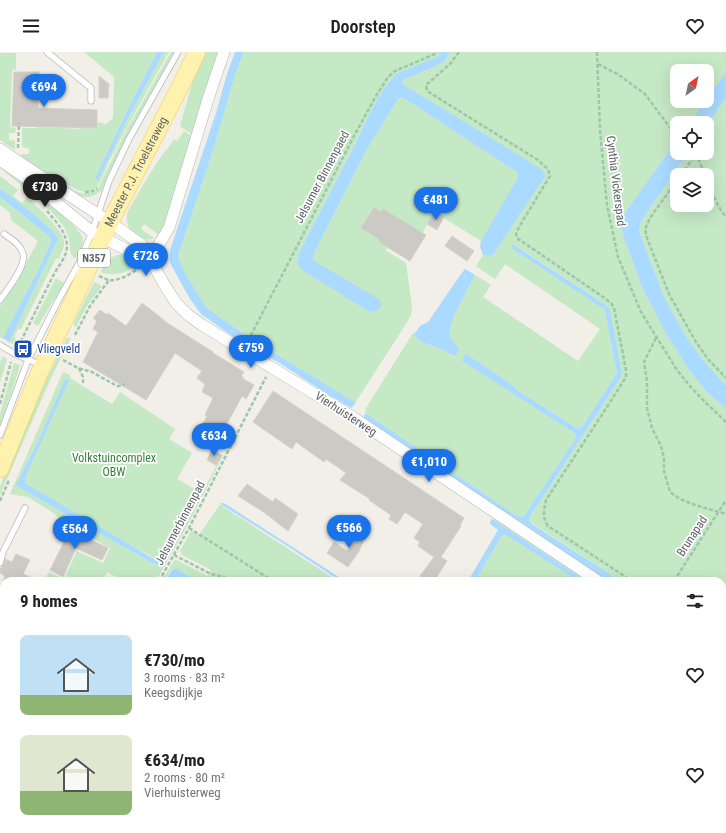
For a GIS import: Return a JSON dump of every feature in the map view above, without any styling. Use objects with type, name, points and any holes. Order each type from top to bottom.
[{"type":"main road","name":"Meester P.J. Troelstraweg","points":[[6,472],[4,442],[35,363],[98,235],[104,218],[180,87],[197,52]]},
{"type":"street","points":[[0,160],[26,178],[98,235],[135,254],[150,259],[169,228],[208,99],[224,52]]},
{"type":"street","name":"Vierhuisterweg","points":[[0,149],[142,245],[176,303],[202,325],[354,418],[592,577]]},
{"type":"lane","points":[[47,52],[91,88],[91,102]]},
{"type":"lane","name":"Meester P.J. Troelstraweg","points":[[104,218],[109,181],[129,139],[178,52]]},
{"type":"lane","points":[[0,300],[24,259],[22,250],[16,242],[4,234]]},
{"type":"lane","points":[[0,345],[35,363]]},
{"type":"lane","points":[[0,563],[3,552],[25,508]]},
{"type":"path","name":"Jelsumer Binnenpaed","points":[[250,337],[349,145],[388,77],[395,72],[437,52]]},
{"type":"path","points":[[459,52],[450,64],[426,85],[427,91],[538,160],[548,169],[550,176],[519,227],[516,234],[517,238],[606,299],[614,308],[626,377],[546,500],[544,519],[548,526],[626,577]]},
{"type":"path","name":"Cynthia Vickerspad","points":[[597,52],[600,130],[607,205],[618,257],[641,312],[656,338],[677,370],[689,385],[726,422]]},
{"type":"path","points":[[598,64],[619,75],[645,94],[670,128]]},
{"type":"path","points":[[18,154],[19,123]]},
{"type":"path","points":[[670,190],[650,218],[645,229],[647,238],[669,294],[696,342],[708,359],[726,378]]},
{"type":"path","points":[[714,197],[726,217]]},
{"type":"path","points":[[0,404],[11,362],[66,252],[66,237],[62,229],[46,211]]},
{"type":"path","points":[[73,339],[90,306],[109,280],[121,278],[131,274],[150,259]]},
{"type":"path","points":[[656,338],[644,362],[647,381],[647,408],[652,428],[662,446],[664,471],[670,492],[680,500],[726,514]]},
{"type":"path","points":[[60,366],[63,360],[78,368],[92,372],[116,386],[125,384]]},
{"type":"path","name":"Jelsumerbinnenpad","points":[[162,577],[190,528],[271,367]]},
{"type":"path","points":[[78,368],[83,377],[83,383]]},
{"type":"path","points":[[0,501],[6,472]]},
{"type":"path","name":"Brunapad","points":[[677,577],[726,500]]},
{"type":"path","points":[[190,528],[267,577]]},
{"type":"path","points":[[174,555],[211,574],[223,577]]},
{"type":"green space","points":[[84,52],[157,52],[95,178],[98,179],[127,120],[164,52],[169,52],[125,131],[96,188],[85,192],[67,185],[60,180],[57,183],[21,159],[21,154],[29,154],[29,148],[22,147],[22,128],[38,127],[97,129],[98,122],[106,124],[113,118],[114,77]]},
{"type":"green space","points":[[171,52],[174,52],[130,130],[101,191],[90,197],[85,197],[74,194],[59,185],[61,183],[74,191],[84,193],[89,193],[98,188],[127,129]]},
{"type":"green space","points":[[206,52],[219,52],[193,135],[180,126],[193,80]]},
{"type":"green space","points":[[244,52],[442,52],[439,56],[392,78],[387,85],[373,108],[297,259],[314,261],[313,258],[315,251],[366,151],[398,99],[402,97],[518,173],[518,177],[481,241],[434,212],[422,233],[383,209],[381,212],[373,207],[361,228],[380,240],[379,242],[388,248],[385,250],[406,263],[412,308],[411,315],[404,327],[355,403],[250,338],[206,307],[185,273],[178,256],[215,144],[236,72]]},
{"type":"green space","points":[[450,52],[726,52],[726,72],[714,88],[714,64],[670,64],[670,108],[700,108],[694,116],[670,116],[670,150],[626,211],[621,223],[623,235],[642,287],[665,332],[687,367],[705,390],[726,409],[726,577],[615,577],[529,520],[622,374],[608,307],[515,245],[604,309],[617,373],[582,427],[578,429],[466,355],[463,357],[463,361],[576,435],[576,438],[524,516],[517,516],[365,414],[366,408],[413,333],[421,341],[454,356],[459,349],[452,342],[450,330],[455,314],[475,275],[491,285],[483,297],[578,361],[600,329],[505,264],[495,279],[476,266],[483,255],[493,255],[544,176],[544,172],[404,85],[402,82],[404,79],[444,62]]},
{"type":"green space","points":[[0,53],[16,53],[16,70],[12,70],[10,127],[16,128],[15,133],[9,133],[9,140],[15,141],[15,150],[0,140]]},
{"type":"green space","points":[[726,98],[726,386],[702,359],[684,333],[664,297],[639,231],[641,221],[670,179],[670,212],[714,212],[714,168],[678,168],[683,160],[714,160],[713,116]]},
{"type":"green space","points":[[184,131],[193,137],[162,230],[159,235],[144,224],[141,229],[154,238],[143,239],[138,237],[128,226],[128,211],[165,151],[174,139],[177,141]]},
{"type":"green space","points":[[0,165],[44,201],[43,203],[0,168]]},
{"type":"green space","points":[[0,176],[18,190],[13,196],[22,203],[27,197],[59,230],[64,241],[59,259],[56,258],[21,329],[18,329],[14,337],[16,338],[13,344],[9,342],[10,339],[58,239],[47,225],[0,188]]},
{"type":"green space","points":[[0,197],[51,239],[39,269],[17,310],[4,339],[0,337],[0,306],[15,284],[38,241],[11,220],[10,213],[0,205]]},
{"type":"green space","points":[[46,202],[68,220],[82,237],[83,244],[77,257],[74,258],[72,256],[69,239],[66,232],[58,219],[44,205]]},
{"type":"green space","points":[[125,254],[138,260],[135,265],[121,273],[111,274],[101,272],[107,261],[113,257]]},
{"type":"green space","points":[[56,278],[64,283],[38,326],[33,323]]},
{"type":"green space","points":[[94,282],[102,286],[87,306],[75,327],[74,322]]},
{"type":"green space","points":[[67,338],[70,339],[51,378],[0,495],[0,486],[48,376]]},
{"type":"green space","points":[[3,356],[7,359],[0,383],[0,362]]},
{"type":"green space","points":[[14,363],[20,365],[0,426],[0,414]]},
{"type":"green space","name":"Volkstuincomplex OBW","points":[[63,372],[70,375],[70,378],[112,404],[120,392],[175,429],[169,439],[192,453],[177,479],[202,493],[222,455],[223,456],[186,528],[158,577],[116,577],[107,572],[105,577],[65,577],[77,551],[103,563],[110,548],[67,524],[52,512],[28,497],[10,494]],"holes":[[[66,379],[68,380],[25,478],[25,483],[117,538],[149,555],[160,563],[159,565],[154,564],[27,492],[19,479]]]},
{"type":"green space","points":[[221,503],[222,506],[332,577],[191,577],[181,571],[172,569],[167,577],[164,577],[175,559],[208,576],[211,570],[182,555],[180,551],[191,531],[199,535]]},
{"type":"green space","points":[[496,518],[586,577],[580,577],[494,520]]},
{"type":"green space","points":[[506,534],[572,577],[477,577],[501,537]]},
{"type":"green space","name":"Volkstuincomplex OBW","points":[[49,572],[60,577],[46,577]]},
{"type":"water","points":[[157,52],[164,52],[127,120],[98,180],[95,178]]},
{"type":"water","points":[[235,52],[244,52],[236,72],[215,144],[178,256],[185,273],[206,307],[250,338],[356,403],[351,408],[278,362],[245,345],[201,314],[190,299],[170,263],[170,250]]},
{"type":"water","points":[[442,52],[450,52],[444,62],[404,79],[402,82],[404,85],[538,167],[544,172],[545,176],[493,255],[483,255],[480,247],[481,241],[518,177],[518,173],[402,97],[398,99],[366,151],[315,251],[313,258],[314,261],[379,299],[381,305],[379,309],[374,312],[368,311],[305,272],[300,267],[298,262],[299,254],[370,113],[386,86],[398,73],[439,56]]},
{"type":"water","points":[[726,72],[726,98],[713,116],[694,116],[700,108],[714,108],[714,88]]},
{"type":"water","points":[[670,150],[670,160],[683,160],[678,168],[670,168],[670,179],[641,221],[639,231],[664,297],[684,333],[702,359],[726,386],[726,409],[705,390],[687,367],[665,332],[642,287],[623,235],[621,223],[626,211]]},
{"type":"water","points":[[0,188],[41,220],[58,239],[9,342],[3,338],[39,269],[51,239],[0,197]]},
{"type":"water","points":[[514,245],[603,303],[610,311],[622,374],[621,377],[529,520],[532,524],[615,577],[601,577],[364,418],[364,414],[368,415],[517,516],[524,516],[576,438],[576,435],[462,361],[463,357],[466,354],[507,381],[520,392],[578,429],[582,427],[617,373],[604,309],[513,249],[511,246]]},
{"type":"water","points":[[465,269],[475,275],[455,314],[450,330],[450,336],[459,349],[455,356],[421,341],[414,334],[421,325],[428,322]]},
{"type":"water","points":[[65,379],[69,380],[25,478],[25,483],[159,562],[159,565],[154,564],[16,485],[41,435]]},
{"type":"water","points":[[221,503],[224,503],[339,577],[334,577]]},
{"type":"water","points":[[491,519],[494,520],[580,577],[572,577],[505,534],[501,537],[477,577],[470,577],[498,530],[490,524]]},
{"type":"water","points":[[173,569],[177,569],[190,577],[167,577]]},
{"type":"building","points":[[14,72],[39,72],[38,108],[97,110],[97,128],[12,126]]},
{"type":"building","points":[[99,76],[109,84],[108,98],[99,98]]},
{"type":"building","points":[[374,207],[381,212],[383,209],[426,235],[410,261],[379,242],[380,240],[361,228]]},
{"type":"building","points":[[434,212],[444,217],[437,230],[427,224]]},
{"type":"building","points":[[452,236],[474,251],[467,261],[445,246]]},
{"type":"building","points":[[142,303],[164,321],[244,372],[241,376],[243,379],[254,385],[246,399],[242,396],[214,448],[196,437],[207,416],[205,415],[213,398],[202,392],[205,384],[197,378],[202,371],[175,353],[146,400],[83,362],[98,332],[93,329],[97,321],[93,318],[100,310],[107,315],[108,313],[126,326]]},
{"type":"building","points":[[273,391],[464,518],[460,525],[461,526],[441,557],[447,561],[437,577],[420,576],[434,557],[418,546],[420,542],[414,538],[423,524],[405,512],[397,524],[389,519],[391,515],[369,500],[370,499],[340,480],[346,473],[326,459],[324,462],[296,442],[292,449],[253,422]]},
{"type":"building","points":[[212,450],[222,455],[216,465],[207,460]]},
{"type":"building","points":[[247,484],[273,502],[275,498],[298,514],[288,531],[265,513],[238,496]]},
{"type":"building","points":[[366,525],[370,527],[359,551],[348,567],[327,553],[334,542],[347,551]]},
{"type":"building","points":[[65,527],[108,548],[102,560],[76,548],[63,577],[50,570],[64,542],[59,540]]},
{"type":"building","points":[[16,554],[30,560],[23,574],[30,577],[5,577],[0,573],[0,569],[4,564],[5,559],[12,562]]},
{"type":"place","name":"Vliegveld","points":[[23,349]]}]
